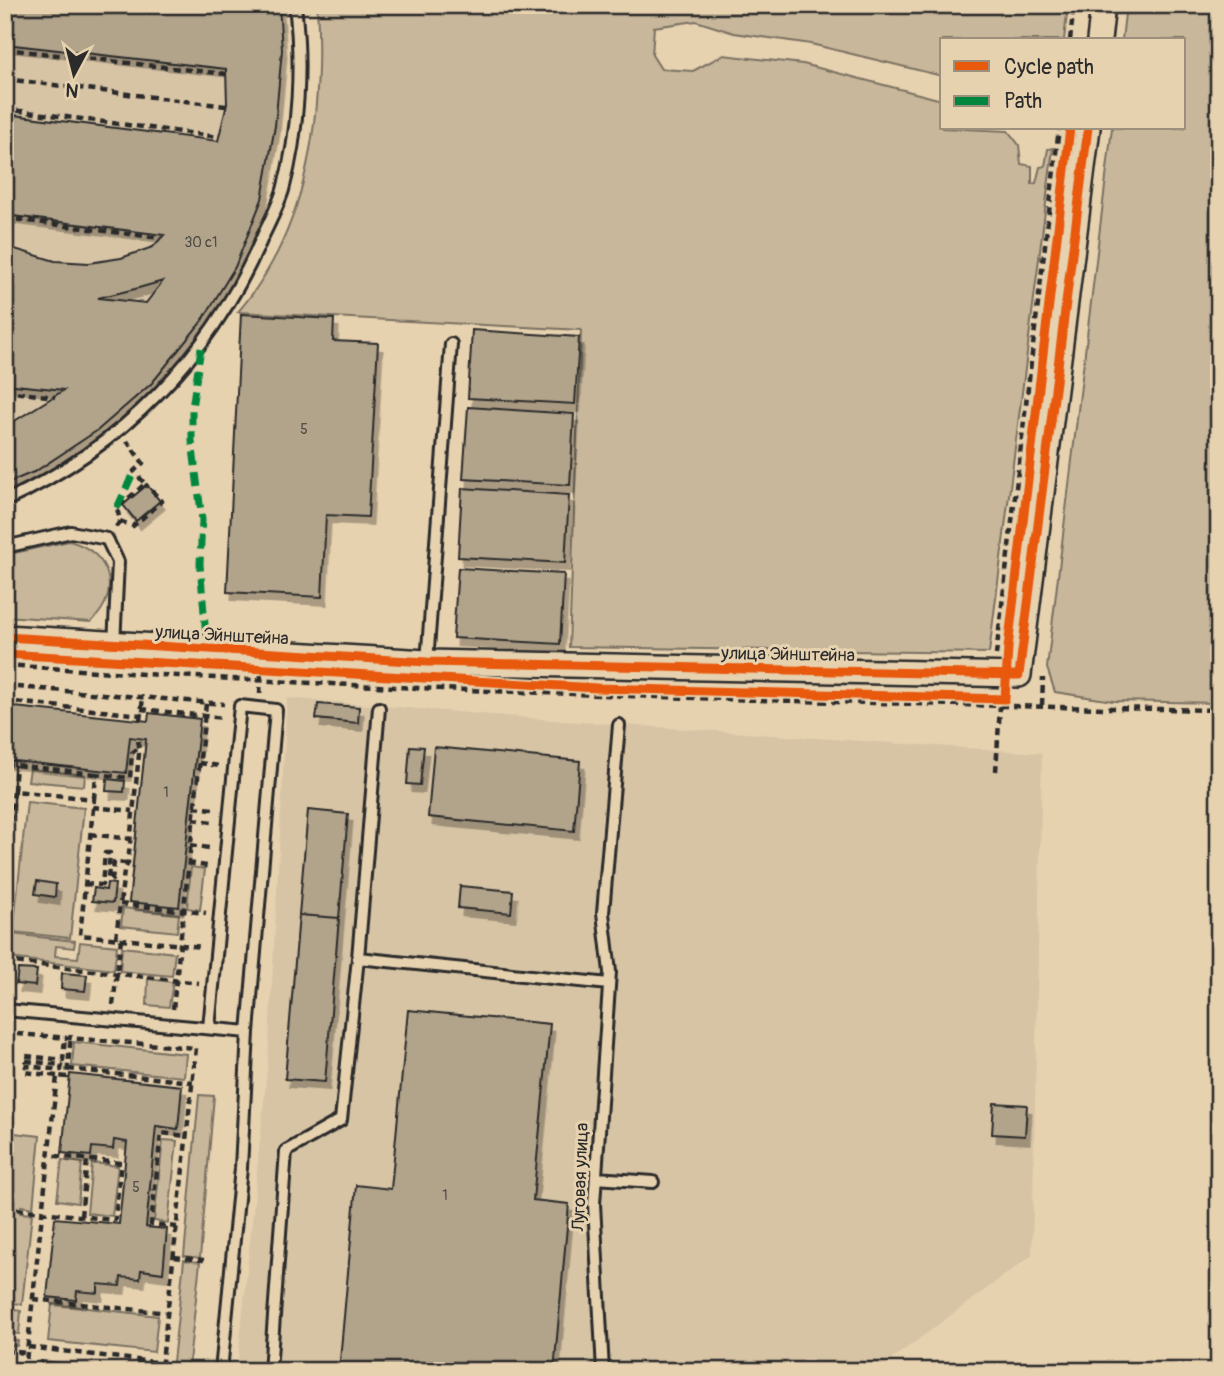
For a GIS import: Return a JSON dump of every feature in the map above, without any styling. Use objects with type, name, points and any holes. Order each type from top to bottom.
[{"type":"street","points":[[1099,38],[1103,5]]},
{"type":"street","points":[[1006,675],[1019,675],[1088,130]]},
{"type":"street","name":"улица Эйнштейна","points":[[5,637],[427,662],[1006,675]]},
{"type":"lane","points":[[5,501],[45,483],[120,432],[201,348],[243,283],[283,190],[295,115],[300,45],[295,5]]},
{"type":"lane","points":[[427,662],[451,344]]},
{"type":"lane","points":[[5,547],[71,532],[107,539],[118,562],[114,645]]},
{"type":"lane","points":[[209,1028],[240,706],[276,710],[248,1032],[241,1168],[221,1371]]},
{"type":"lane","points":[[270,1371],[286,1151],[341,1120],[379,708]]},
{"type":"lane","name":"Луговая улица","points":[[603,1371],[594,1205],[609,984],[603,913],[619,725]]},
{"type":"lane","points":[[358,958],[609,984]]},
{"type":"lane","points":[[5,1010],[248,1032]]},
{"type":"lane","points":[[596,1178],[653,1182]]},
{"type":"path","points":[[1070,38],[1074,5]]},
{"type":"path","points":[[1081,38],[1085,5]]},
{"type":"path","points":[[5,49],[226,74]]},
{"type":"path","points":[[5,79],[226,106]]},
{"type":"path","points":[[5,109],[219,136]]},
{"type":"path","points":[[997,647],[1059,130]]},
{"type":"path","points":[[5,218],[160,238]]},
{"type":"path","points":[[1056,251],[1057,237]]},
{"type":"path","points":[[5,665],[261,681],[586,696],[993,703],[1005,699],[1051,292]]},
{"type":"path","points":[[5,391],[55,397]]},
{"type":"path","points":[[120,432],[143,463],[134,471],[162,501],[133,526],[120,522]]},
{"type":"path","points":[[107,539],[120,522],[117,508],[145,484]]},
{"type":"path","points":[[5,654],[261,671],[597,688],[993,703],[1000,706],[1219,710]]},
{"type":"path","points":[[259,708],[261,671]]},
{"type":"path","points":[[5,687],[240,706]]},
{"type":"path","points":[[141,715],[143,698]]},
{"type":"path","points":[[5,701],[141,715],[224,718]]},
{"type":"path","points":[[173,1009],[206,703]]},
{"type":"path","points":[[996,771],[1000,706]]},
{"type":"path","points":[[112,1020],[120,904],[131,839],[139,754],[138,738]]},
{"type":"path","points":[[5,764],[130,778],[132,752],[137,749]]},
{"type":"path","points":[[199,763],[219,766]]},
{"type":"path","points":[[5,869],[16,765]]},
{"type":"path","points":[[96,774],[80,934],[218,949]]},
{"type":"path","points":[[14,791],[94,799]]},
{"type":"path","points":[[93,807],[133,811]]},
{"type":"path","points":[[194,807],[214,809]]},
{"type":"path","points":[[193,819],[212,822]]},
{"type":"path","points":[[90,834],[131,839]]},
{"type":"path","points":[[190,845],[209,848]]},
{"type":"path","points":[[85,884],[102,885],[105,853],[110,853],[108,879],[112,880],[114,862],[128,863]]},
{"type":"path","points":[[188,863],[207,866]]},
{"type":"path","points":[[120,904],[221,915]]},
{"type":"path","points":[[5,961],[214,984]]},
{"type":"path","points":[[5,1033],[196,1048],[162,1371]]},
{"type":"path","points":[[65,1037],[63,1060],[26,1056],[26,1061],[62,1065],[61,1070],[26,1066],[25,1072],[67,1077],[70,1052]]},
{"type":"path","points":[[68,1069],[193,1082]]},
{"type":"path","points":[[26,1371],[57,1076]]},
{"type":"path","points":[[177,1227],[151,1224],[153,1198],[161,1133],[187,1136]]},
{"type":"path","points":[[5,1208],[115,1220],[121,1163],[48,1155]]},
{"type":"path","points":[[81,1216],[87,1160]]},
{"type":"path","points":[[174,1257],[204,1260]]},
{"type":"path","points":[[33,1299],[168,1313]]},
{"type":"path","points":[[5,1351],[28,1350],[162,1363]]},
{"type":"shaded area","points":[[5,5],[282,50],[275,126],[262,199],[235,267],[202,321],[152,383],[98,430],[5,484]]},
{"type":"shaded area","points":[[317,5],[1068,5],[1064,38],[940,38],[940,76],[811,44],[734,33],[696,21],[654,27],[652,55],[661,69],[693,71],[723,55],[803,64],[940,99],[940,130],[1008,131],[1019,145],[1021,164],[1032,166],[1032,184],[1036,183],[1040,167],[1045,166],[1048,149],[1053,148],[989,653],[569,647],[581,330],[238,312],[262,279],[281,244],[296,206],[313,127],[318,45]]},
{"type":"shaded area","points":[[1126,5],[1219,5],[1219,703],[1113,701],[1055,692],[1047,668],[1112,130],[1186,130],[1186,38],[1122,38]]},
{"type":"shaded area","points":[[69,541],[83,546],[102,563],[109,586],[101,611],[91,622],[5,616],[5,555]]},
{"type":"shaded area","points":[[287,698],[566,721],[1042,753],[1032,1255],[876,1371],[237,1371],[268,1060]]},
{"type":"shaded area","points":[[30,769],[85,775],[84,786],[28,781]]},
{"type":"shaded area","points":[[27,802],[84,808],[70,938],[13,932]]},
{"type":"shaded area","points":[[191,867],[205,869],[200,910],[187,908]]},
{"type":"shaded area","points":[[123,908],[179,914],[177,932],[121,926]]},
{"type":"shaded area","points":[[11,934],[75,941],[74,948],[56,946],[55,956],[78,958],[80,942],[117,946],[114,970],[8,958]]},
{"type":"shaded area","points":[[122,947],[175,953],[172,976],[120,971]]},
{"type":"shaded area","points":[[148,979],[173,982],[169,1007],[147,1005]]},
{"type":"shaded area","points":[[74,1042],[186,1054],[184,1077],[72,1066]]},
{"type":"shaded area","points":[[199,1095],[214,1096],[200,1258],[184,1256]]},
{"type":"shaded area","points":[[5,1132],[40,1136],[33,1208],[21,1206],[20,1213],[32,1214],[22,1304],[11,1303],[10,1309],[21,1311],[19,1334],[7,1333],[7,1339],[18,1341],[17,1346],[5,1345]]},
{"type":"shaded area","points":[[163,1140],[177,1141],[168,1223],[154,1221]]},
{"type":"shaded area","points":[[62,1160],[82,1163],[78,1203],[57,1200]]},
{"type":"shaded area","points":[[92,1163],[118,1166],[112,1216],[87,1213]]},
{"type":"shaded area","points":[[184,1260],[200,1262],[188,1371],[172,1371]]},
{"type":"shaded area","points":[[52,1304],[158,1316],[154,1352],[48,1341]]},
{"type":"building","points":[[5,5],[279,5],[282,50],[275,126],[262,199],[235,267],[202,321],[152,383],[98,430],[36,471],[5,484],[5,427],[64,390],[5,384],[5,246],[55,261],[89,263],[121,258],[153,247],[164,235],[5,215],[5,114],[218,141],[227,104],[226,69],[5,44]],"holes":[[[163,281],[146,303],[98,298]]]},
{"type":"building","points":[[241,314],[334,319],[333,341],[378,343],[368,517],[326,515],[322,597],[227,592]]},
{"type":"building","points":[[472,330],[579,337],[575,404],[468,398]]},
{"type":"building","points":[[468,407],[574,414],[570,485],[463,479]]},
{"type":"building","points":[[147,485],[160,501],[136,521],[123,505]]},
{"type":"building","points":[[462,488],[569,495],[565,563],[458,557]]},
{"type":"building","points":[[458,568],[564,574],[560,644],[453,638]]},
{"type":"building","points":[[318,704],[359,707],[358,723],[316,719]]},
{"type":"building","points":[[5,706],[148,721],[149,713],[200,719],[179,907],[129,902],[146,739],[130,737],[126,773],[5,760]]},
{"type":"building","points":[[410,746],[424,747],[420,785],[407,784]]},
{"type":"building","points":[[434,747],[580,761],[574,831],[428,817]]},
{"type":"building","points":[[107,779],[125,781],[124,792],[106,791]]},
{"type":"building","points":[[308,810],[348,814],[339,918],[299,915]]},
{"type":"building","points":[[37,881],[56,884],[55,897],[35,894]]},
{"type":"building","points":[[107,883],[115,884],[113,903],[92,901],[94,888],[106,890]]},
{"type":"building","points":[[460,886],[513,891],[511,913],[458,908]]},
{"type":"building","points":[[299,915],[339,918],[325,1082],[285,1079]]},
{"type":"building","points":[[18,969],[37,970],[35,986],[16,984]]},
{"type":"building","points":[[62,973],[87,975],[85,991],[61,989]]},
{"type":"building","points":[[408,1010],[550,1024],[533,1200],[569,1204],[554,1371],[339,1371],[356,1185],[391,1189]]},
{"type":"building","points":[[70,1074],[182,1086],[178,1129],[156,1126],[146,1227],[167,1229],[163,1273],[141,1270],[140,1279],[121,1277],[120,1286],[98,1284],[98,1293],[77,1291],[76,1300],[47,1297],[55,1218],[119,1224],[127,1142],[114,1140],[113,1149],[92,1147],[91,1156],[62,1153]]},
{"type":"building","points":[[994,1103],[1027,1105],[1025,1136],[992,1134]]},
{"type":"building","points":[[40,1361],[133,1371],[39,1371]]},
{"type":"marked path","points":[[201,348],[192,408],[192,441],[202,520],[200,564],[206,637]]},
{"type":"marked path","points":[[117,508],[134,471]]},
{"type":"cycle path","points":[[5,654],[597,688],[1005,699],[1008,648],[1070,130]]},
{"type":"cycle path","points":[[5,637],[427,662],[1019,675],[1088,130]]}]
